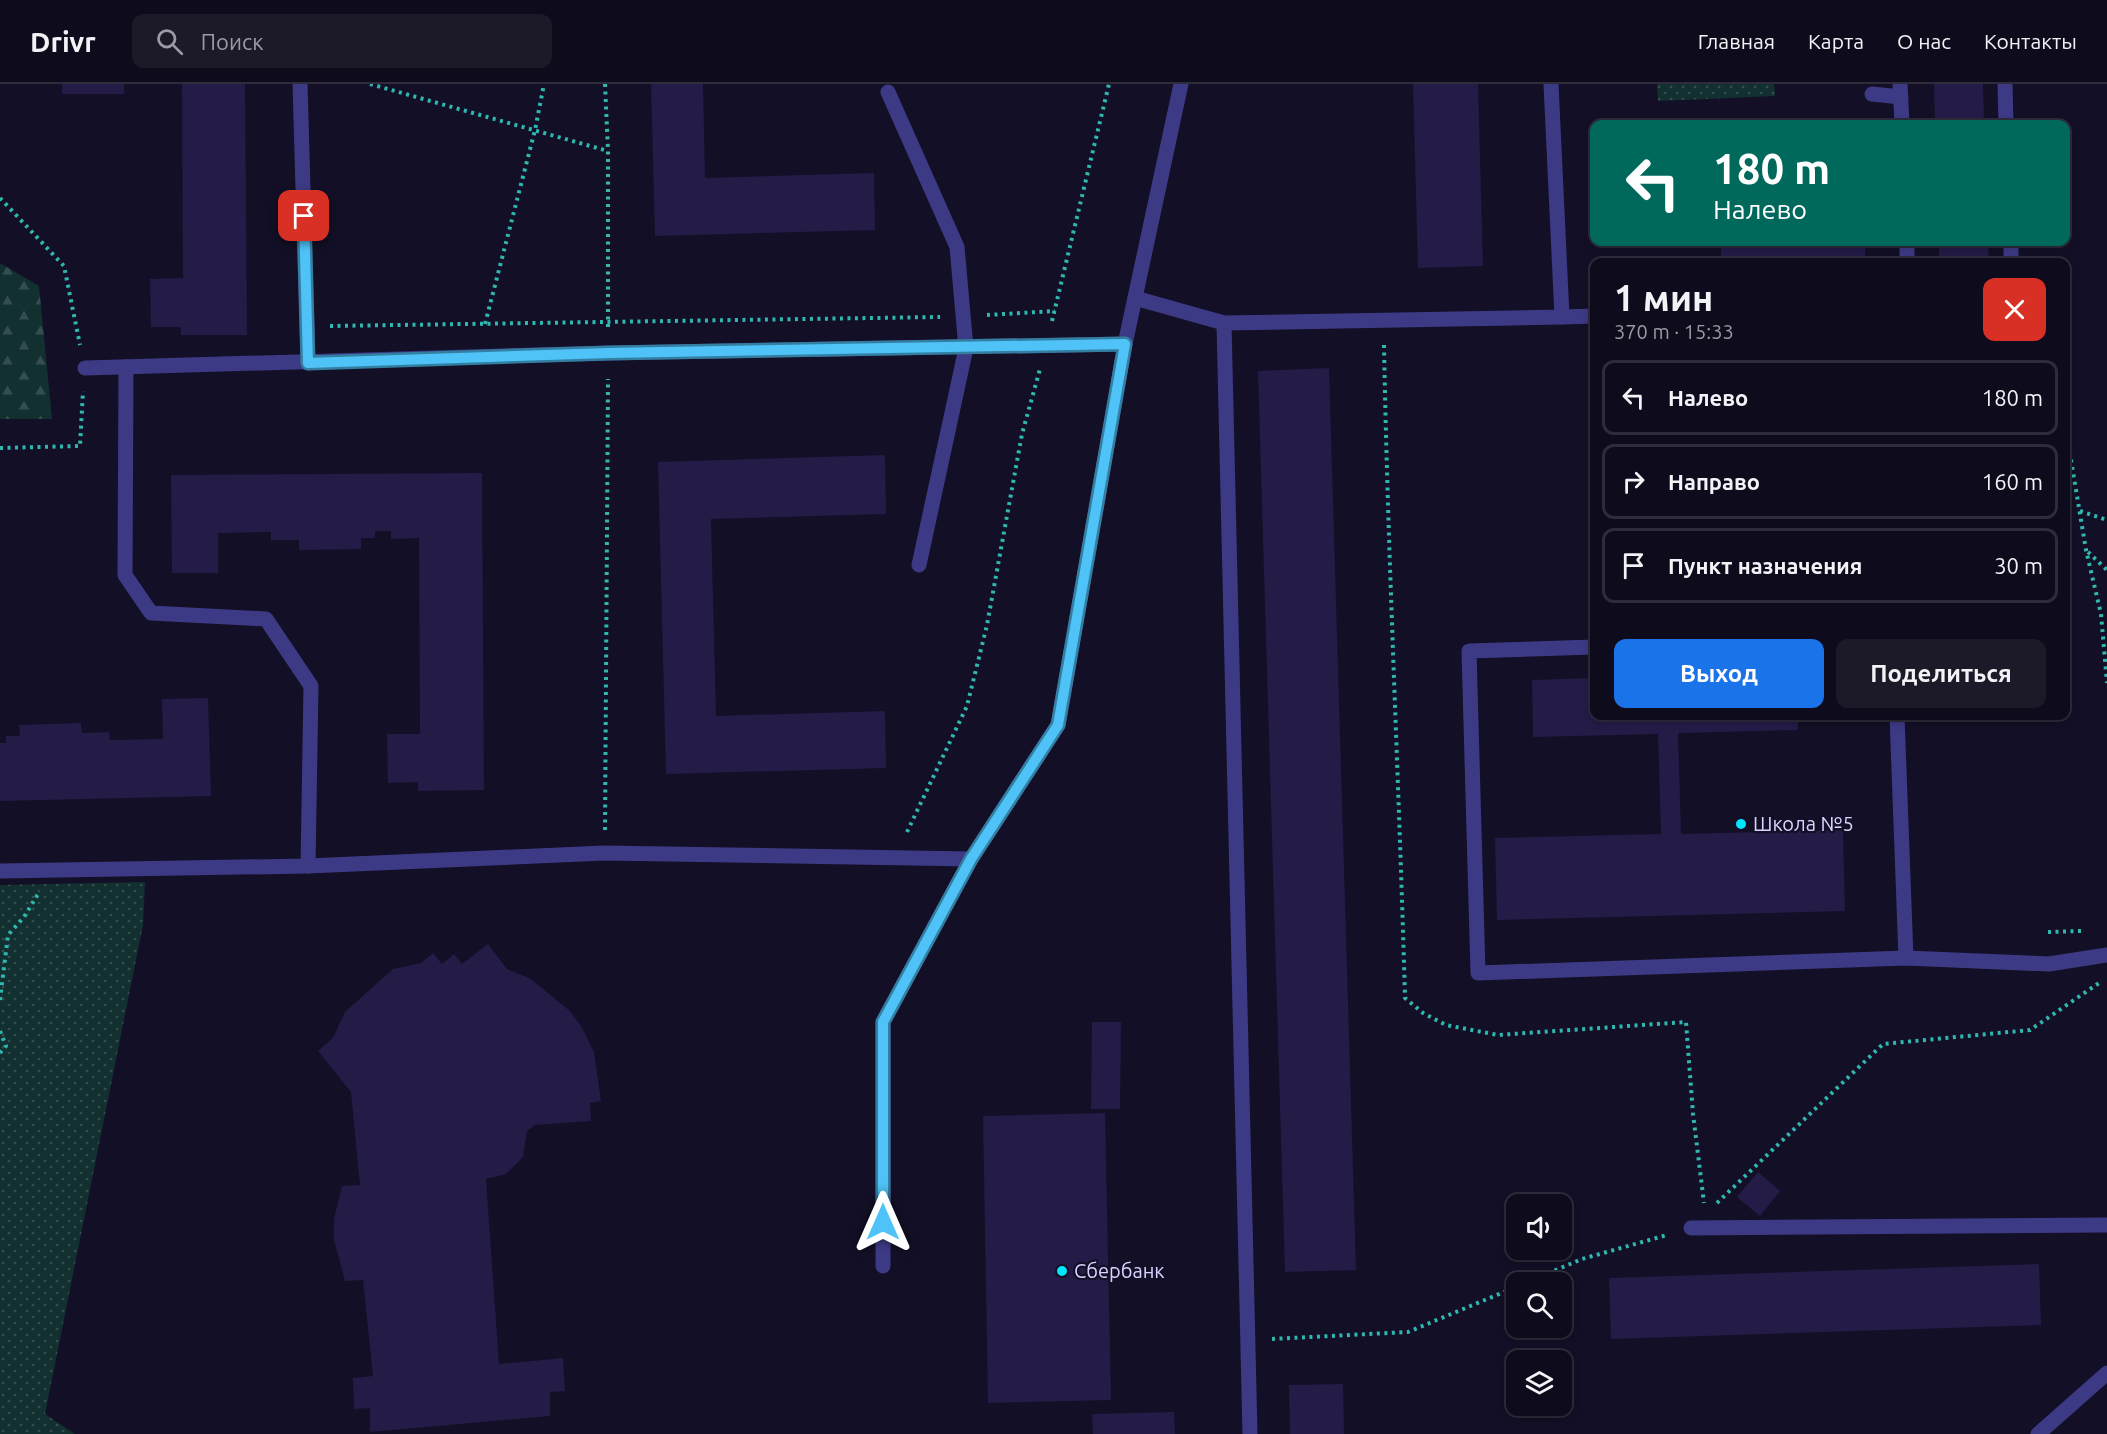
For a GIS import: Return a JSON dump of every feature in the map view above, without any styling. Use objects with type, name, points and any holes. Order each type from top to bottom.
[{"type":"street","points":[[300,84],[308,363]]},
{"type":"street","points":[[883,1266],[883,1022],[971,859],[1058,725],[1125,344],[1181,84]]},
{"type":"street","points":[[1551,84],[1562,317]]},
{"type":"street","points":[[2005,84],[2006,120]]},
{"type":"street","points":[[1872,94],[1901,90],[1902,120]]},
{"type":"street","points":[[888,92],[957,248],[966,348],[919,565]]},
{"type":"street","points":[[1135,298],[1224,323],[1590,316]]},
{"type":"street","points":[[1224,323],[1250,1434]]},
{"type":"street","points":[[85,368],[609,353],[1125,344]]},
{"type":"street","points":[[126,367],[124,575],[151,613],[266,619],[311,686],[308,866]]},
{"type":"street","points":[[1590,647],[1469,651],[1478,973],[1906,958],[2049,964],[2107,956]]},
{"type":"street","points":[[1897,720],[1906,958]]},
{"type":"street","points":[[0,871],[308,866],[604,853],[971,859]]},
{"type":"street","points":[[1691,1228],[2107,1225]]},
{"type":"street","points":[[2038,1434],[2107,1373]]},
{"type":"path","points":[[370,84],[608,151]]},
{"type":"path","points":[[485,324],[535,130],[544,84]]},
{"type":"path","points":[[604,84],[608,151],[609,353],[605,832],[616,832]]},
{"type":"path","points":[[895,832],[907,832],[967,706],[987,626],[1022,434],[1047,347],[1109,84]]},
{"type":"path","points":[[0,198],[64,266],[85,368],[80,446],[0,448]]},
{"type":"path","points":[[307,326],[963,316],[1055,310]]},
{"type":"path","points":[[2070,453],[2086,550],[2101,614],[2107,683]]},
{"type":"path","points":[[2080,512],[2107,520]]},
{"type":"path","points":[[2086,550],[2107,570]]},
{"type":"path","points":[[0,1000],[8,935],[24,917],[52,870]]},
{"type":"path","points":[[1551,1272],[1582,1259],[1691,1228],[1883,1044],[2030,1030],[2107,978]]},
{"type":"path","points":[[0,1031],[6,1046],[0,1053]]},
{"type":"path","points":[[1248,1340],[1408,1332],[1506,1291]]},
{"type":"green space","points":[[1657,84],[1774,84],[1775,96],[1658,101]]},
{"type":"green space","points":[[0,263],[39,286],[52,419],[0,419]]},
{"type":"green space","points":[[145,882],[143,925],[45,1414],[75,1434],[0,1434],[0,885]]},
{"type":"building","points":[[62,84],[124,84],[124,94],[62,94]]},
{"type":"building","points":[[182,84],[245,84],[247,335],[181,335],[181,327],[151,327],[150,279],[183,278]]},
{"type":"building","points":[[651,84],[703,84],[705,178],[874,173],[875,230],[655,236]]},
{"type":"building","points":[[1413,84],[1478,84],[1483,266],[1418,268]]},
{"type":"building","points":[[1934,84],[1983,84],[1984,120],[1935,120]]},
{"type":"building","points":[[1721,246],[1865,246],[1865,258],[1721,258]]},
{"type":"building","points":[[1939,246],[1988,246],[1989,258],[1939,258]]},
{"type":"building","points":[[1329,368],[1356,1270],[1285,1272],[1258,371]]},
{"type":"building","points":[[885,455],[886,514],[711,519],[716,716],[885,711],[886,768],[666,774],[658,462]]},
{"type":"building","points":[[482,473],[484,790],[418,791],[418,782],[388,783],[387,734],[420,734],[419,538],[391,539],[391,531],[375,531],[375,538],[361,538],[361,549],[299,550],[299,540],[271,540],[271,532],[218,533],[218,573],[172,573],[171,475]]},
{"type":"building","points":[[1590,678],[1590,720],[1798,720],[1798,730],[1678,733],[1681,834],[1843,830],[1845,911],[1497,920],[1495,838],[1661,834],[1658,734],[1533,737],[1532,680]]},
{"type":"building","points":[[208,698],[211,796],[0,801],[0,743],[6,743],[6,736],[20,736],[19,725],[81,723],[82,733],[109,732],[110,740],[163,739],[162,699]]},
{"type":"building","points":[[488,944],[507,969],[531,979],[570,1011],[581,1026],[594,1052],[601,1101],[590,1103],[591,1121],[535,1125],[527,1131],[523,1157],[506,1174],[486,1179],[499,1364],[563,1358],[565,1391],[550,1392],[550,1416],[370,1432],[370,1408],[354,1409],[353,1378],[373,1376],[363,1280],[345,1281],[334,1240],[334,1219],[342,1186],[360,1185],[351,1092],[318,1051],[333,1038],[345,1012],[393,969],[421,963],[433,953],[442,964],[454,954],[462,964]]},
{"type":"building","points":[[1092,1022],[1121,1022],[1120,1109],[1091,1109]]},
{"type":"building","points":[[1105,1113],[1111,1400],[988,1403],[983,1116]]},
{"type":"building","points":[[1758,1172],[1780,1191],[1760,1216],[1737,1197]]},
{"type":"building","points":[[2039,1264],[2041,1325],[1611,1339],[1609,1278]]},
{"type":"building","points":[[1343,1384],[1344,1434],[1290,1434],[1289,1385]]},
{"type":"building","points":[[1174,1412],[1175,1434],[1093,1434],[1092,1414]]},
{"type":"place","name":"Школа №5","points":[[1741,824]]},
{"type":"place","name":"Сбербанк","points":[[1062,1271]]},
{"type":"route","points":[[304,216],[308,363],[609,353],[1125,344],[1058,725],[971,859],[883,1022],[883,1222]]}]
